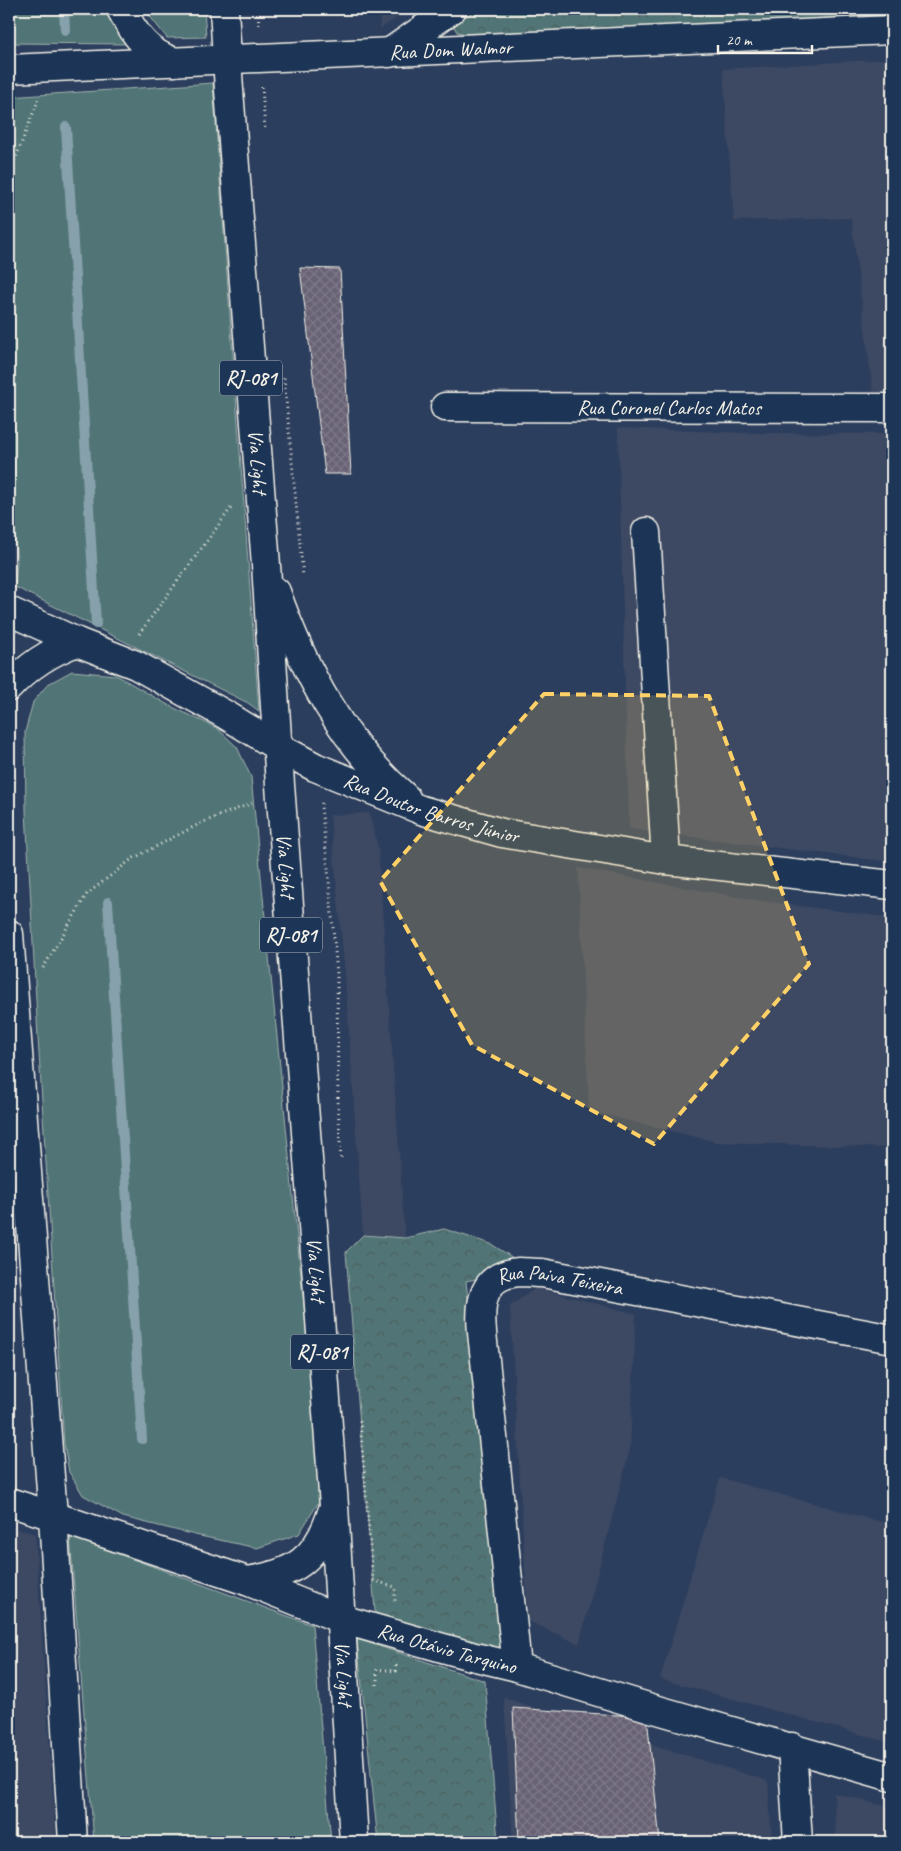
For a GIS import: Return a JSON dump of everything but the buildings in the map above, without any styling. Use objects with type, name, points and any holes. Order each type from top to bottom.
[{"type":"main road","points":[[121,9],[142,43],[164,59],[177,62]]},
{"type":"main road","name":"Via Light","points":[[224,9],[334,1506],[354,1842]]},
{"type":"main road","points":[[388,53],[452,9]]},
{"type":"main road","name":"Rua Dom Walmor","points":[[9,70],[892,30]]},
{"type":"main road","name":"Rua Coronel Carlos Matos","points":[[445,407],[892,408]]},
{"type":"main road","points":[[646,532],[666,860]]},
{"type":"main road","points":[[266,565],[297,646],[312,677],[341,727],[368,762],[421,810]]},
{"type":"main road","name":"Rua Doutor Barros Júnior","points":[[9,611],[121,659],[192,695],[315,767],[421,810],[502,833],[666,860],[892,885]]},
{"type":"main road","points":[[9,687],[31,667],[53,653],[78,642]]},
{"type":"main road","points":[[245,726],[260,746],[280,789]]},
{"type":"main road","points":[[9,934],[53,1516],[73,1842]]},
{"type":"main road","name":"Rua Paiva Teixeira","points":[[517,1667],[484,1360],[481,1309],[483,1294],[491,1283],[517,1272],[542,1273],[892,1339]]},
{"type":"main road","name":"Rua Otávio Tarquino","points":[[9,1502],[247,1581],[341,1619],[517,1667],[651,1708],[892,1777]]},
{"type":"main road","points":[[247,1581],[280,1575],[302,1562],[314,1550],[323,1536],[334,1506]]},
{"type":"main road","points":[[792,1747],[798,1842]]},
{"type":"path","points":[[258,9],[265,135]]},
{"type":"path","points":[[9,175],[52,68]]},
{"type":"path","points":[[284,378],[304,585]]},
{"type":"path","points":[[121,659],[259,470]]},
{"type":"path","points":[[336,776],[321,806],[337,974],[338,1102],[341,1169]]},
{"type":"path","points":[[42,971],[45,962],[86,894],[132,859],[201,823],[280,789]]},
{"type":"path","points":[[360,1421],[374,1580],[395,1587],[394,1634],[396,1671],[377,1669],[377,1686]]},
{"type":"highlighted area","points":[[544,694],[709,696],[809,964],[654,1144],[472,1045],[380,881]]},
{"type":"shaded area","points":[[379,9],[410,9],[380,29]]},
{"type":"shaded area","points":[[890,59],[892,64],[892,392],[873,392],[851,218],[734,221],[723,69]]},
{"type":"shaded area","points":[[618,428],[745,433],[892,434],[892,862],[629,829]]},
{"type":"shaded area","points":[[369,813],[378,848],[405,1238],[363,1235],[345,974],[330,815]]},
{"type":"shaded area","points":[[578,868],[755,900],[892,918],[892,1148],[717,1142],[589,1111]]},
{"type":"shaded area","points":[[536,1288],[636,1314],[630,1449],[579,1644],[528,1621],[510,1306]]},
{"type":"shaded area","points":[[720,1478],[892,1525],[892,1743],[660,1679]]},
{"type":"shaded area","points":[[9,1527],[35,1534],[56,1842],[9,1842]]},
{"type":"shaded area","points":[[504,1698],[768,1781],[772,1842],[513,1842]]},
{"type":"shaded area","points":[[834,1793],[892,1808],[892,1842],[836,1842]]},
{"type":"green space","points":[[9,9],[108,9],[130,44],[9,43]]},
{"type":"green space","points":[[144,9],[204,9],[206,37],[167,38]]},
{"type":"green space","points":[[478,9],[879,9],[859,20],[466,34],[457,32],[454,27],[455,23]]},
{"type":"green space","points":[[213,83],[259,711],[248,703],[15,587],[17,560],[9,497],[9,97]]},
{"type":"green space","points":[[72,671],[116,675],[170,706],[217,728],[237,747],[251,777],[318,1446],[320,1500],[299,1534],[257,1548],[123,1517],[83,1495],[69,1472],[64,1444],[38,1038],[26,811],[25,732],[33,702],[48,684]]},
{"type":"green space","points":[[444,1229],[491,1244],[529,1268],[466,1281],[507,1654],[376,1623],[346,1252],[363,1235],[405,1238]]},
{"type":"green space","points":[[70,1536],[312,1625],[331,1842],[94,1842]]},
{"type":"green space","points":[[357,1639],[485,1681],[498,1842],[378,1842]]},
{"type":"waterway","points":[[64,9],[65,30]]},
{"type":"waterway","points":[[66,127],[96,624]]},
{"type":"waterway","points":[[108,902],[142,1439]]}]
